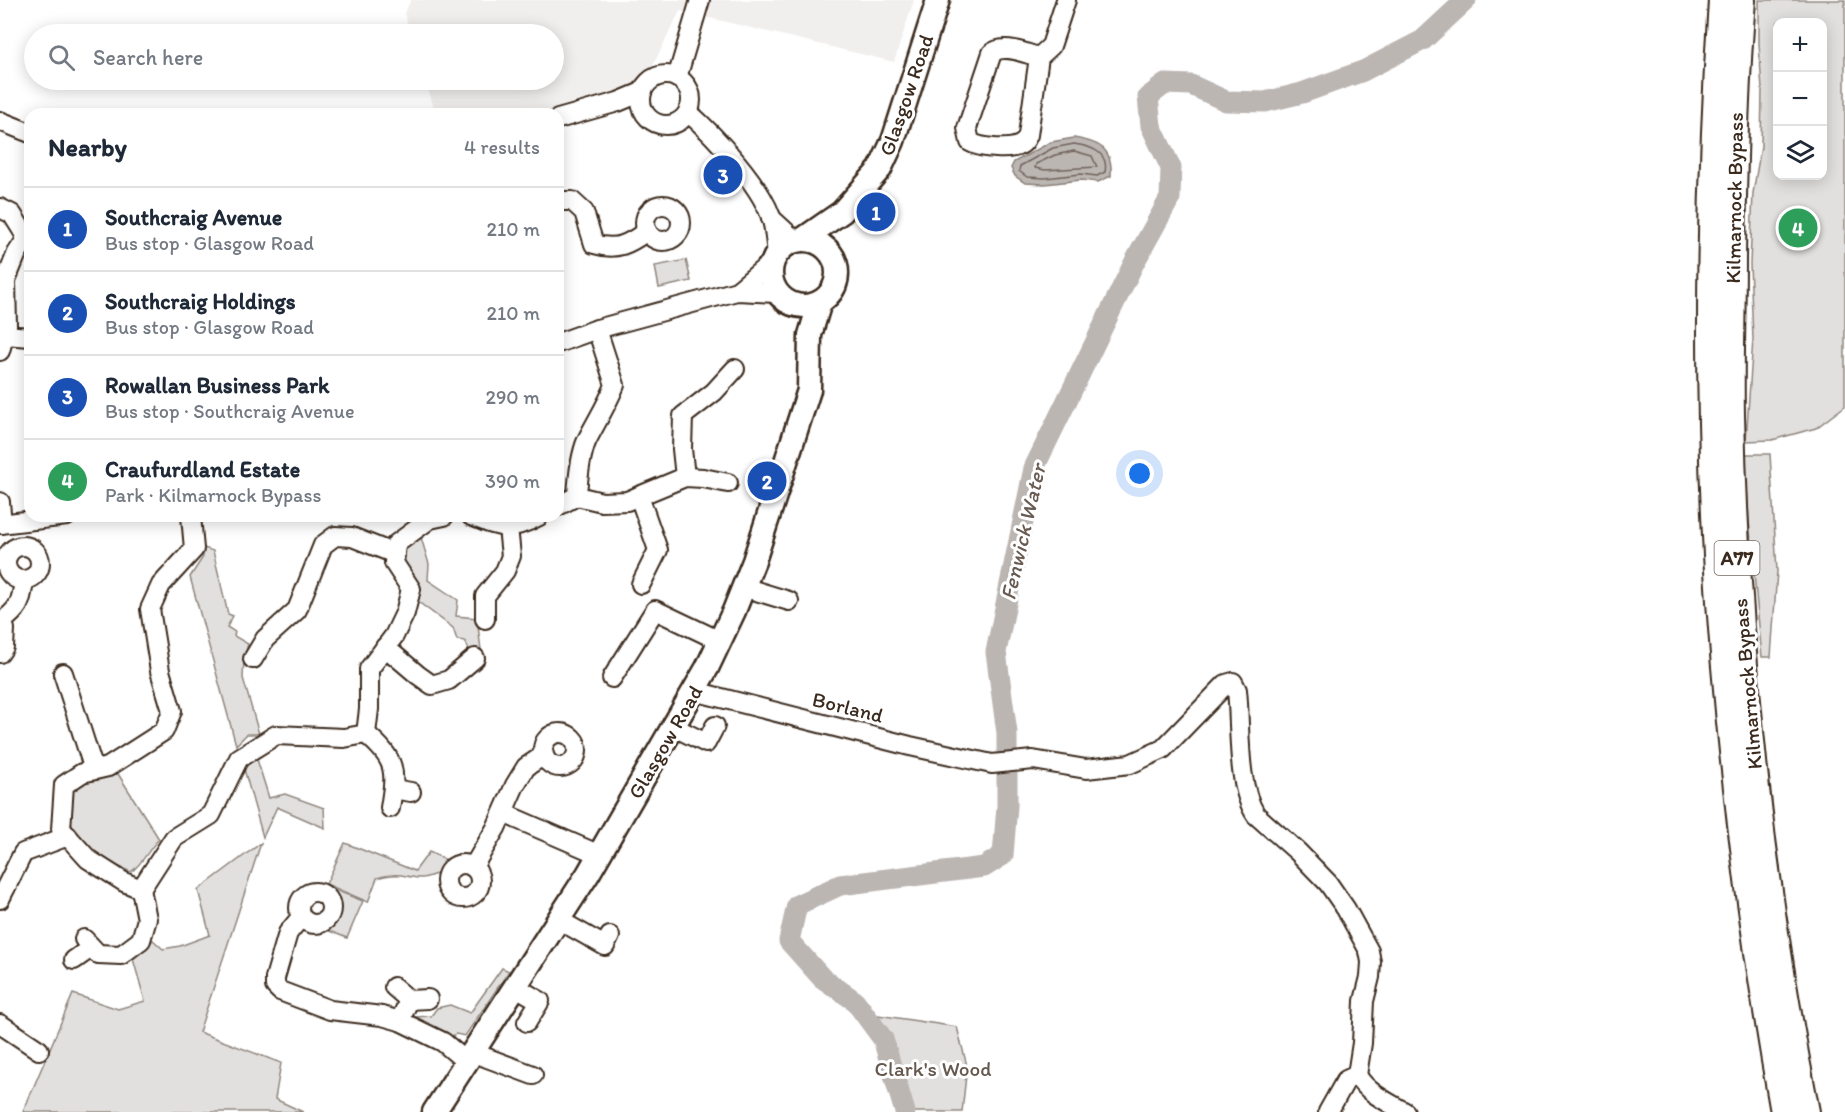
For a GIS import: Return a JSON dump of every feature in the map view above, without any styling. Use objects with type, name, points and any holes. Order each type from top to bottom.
[{"type":"highway","name":"Kilmarnock Bypass","points":[[1722,0],[1715,123],[1712,260],[1712,408],[1717,556],[1741,826],[1762,980],[1784,1112]]},
{"type":"highway","name":"Kilmarnock Bypass","points":[[1742,0],[1734,138],[1731,310],[1731,416],[1737,567],[1758,803],[1785,991],[1806,1112]]},
{"type":"main road","name":"Glasgow Road","points":[[799,240],[842,213],[880,169],[894,141],[938,0]]},
{"type":"main road","name":"Glasgow Road","points":[[831,254],[842,213]]},
{"type":"main road","points":[[785,299],[808,306],[820,302],[830,293],[836,281],[837,268],[831,254],[824,246],[813,240],[788,243],[774,257],[770,274],[773,286],[810,334]]},
{"type":"main road","name":"Glasgow Road","points":[[434,1112],[600,855],[674,727],[720,641],[754,561],[808,390],[810,334],[820,302]]},
{"type":"street","points":[[677,78],[700,0]]},
{"type":"street","points":[[1039,57],[1006,49],[997,49],[993,53],[967,128],[970,142],[982,147],[1015,147],[1024,143],[1028,135],[1039,57],[1051,46],[1066,0]]},
{"type":"street","points":[[564,117],[618,102],[642,92],[652,79],[660,76],[677,78],[689,90],[691,98],[688,112],[672,124],[655,122],[642,107],[642,92]]},
{"type":"street","points":[[688,112],[710,131],[759,192],[771,218],[774,257],[737,291]]},
{"type":"street","points":[[0,121],[24,131]]},
{"type":"street","points":[[564,201],[572,201],[584,212],[594,244],[608,248],[630,243],[647,231]]},
{"type":"street","points":[[0,208],[12,214],[24,231]]},
{"type":"street","points":[[771,218],[799,240]]},
{"type":"street","points":[[24,244],[17,253],[6,280],[7,325],[2,343],[24,338]]},
{"type":"street","points":[[564,340],[737,291],[785,299]]},
{"type":"street","points":[[577,496],[586,442],[604,412],[615,385],[597,329]]},
{"type":"street","points":[[685,477],[682,449],[683,416],[714,392],[735,369]]},
{"type":"street","points":[[564,503],[577,496],[602,502],[627,501],[685,477],[728,483]]},
{"type":"street","points":[[639,496],[658,550],[641,585]]},
{"type":"street","points":[[0,502],[1,524],[24,521]]},
{"type":"street","points":[[141,889],[124,882],[88,859],[61,828],[64,785],[82,773],[108,767],[164,731],[172,711],[160,671],[150,609],[162,585],[194,549],[192,522]]},
{"type":"street","points":[[366,734],[369,710],[369,669],[394,636],[405,613],[411,590],[394,563],[396,544],[426,522]]},
{"type":"street","points":[[486,522],[499,527],[522,525],[528,522]]},
{"type":"street","points":[[485,619],[485,596],[506,571],[511,556],[508,527]]},
{"type":"street","points":[[253,659],[265,639],[297,610],[323,545],[335,536],[352,537],[395,554]]},
{"type":"street","points":[[0,653],[4,648],[5,629],[0,624],[16,611],[21,601],[24,580]]},
{"type":"street","points":[[744,587],[789,601]]},
{"type":"street","points":[[612,678],[655,610],[720,641]]},
{"type":"street","points":[[386,647],[432,685],[449,680],[475,658]]},
{"type":"street","points":[[63,673],[94,770]]},
{"type":"street","name":"Borland","points":[[694,691],[910,746],[992,764],[1034,760],[1086,769],[1130,764],[1163,749],[1226,684],[1233,682],[1238,690],[1242,769],[1248,802],[1256,815],[1306,859],[1336,892],[1369,951],[1370,977],[1364,1000],[1362,1043],[1357,1075]]},
{"type":"street","points":[[674,727],[706,743],[715,726]]},
{"type":"street","points":[[366,734],[388,756],[395,776],[390,808]]},
{"type":"street","points":[[74,960],[88,943],[98,954],[121,955],[141,940],[147,919],[141,889],[174,838],[211,815],[239,758],[276,735],[344,738],[366,734]]},
{"type":"street","points":[[473,867],[526,767],[544,755]]},
{"type":"street","points":[[393,789],[411,792]]},
{"type":"street","points":[[503,813],[600,855]]},
{"type":"street","points":[[3,887],[23,853],[68,836]]},
{"type":"street","points":[[301,917],[288,933],[275,978],[275,986],[280,991],[330,1010],[382,1016],[400,1021],[471,1058],[533,1075]]},
{"type":"street","points":[[559,920],[605,945],[610,936]]},
{"type":"street","points":[[394,987],[409,1000],[428,999]]},
{"type":"street","points":[[516,987],[540,1001],[527,1022]]},
{"type":"street","points":[[400,1021],[409,1000]]},
{"type":"street","points":[[0,1024],[39,1050]]},
{"type":"street","points":[[1328,1112],[1346,1080],[1357,1075],[1375,1094],[1405,1112]]},
{"type":"shaded area","points":[[411,0],[914,0],[894,62],[680,11],[650,71],[618,102],[564,113],[564,108],[434,108],[428,90],[564,90],[564,24],[408,24],[404,13]]},
{"type":"green space","points":[[1759,0],[1845,0],[1845,406],[1816,428],[1772,440],[1746,441],[1753,339],[1750,264],[1753,193],[1761,147]]},
{"type":"green space","points":[[686,260],[691,281],[659,288],[655,266]]},
{"type":"green space","points":[[1745,454],[1770,454],[1777,571],[1771,657],[1762,657]]},
{"type":"green space","points":[[420,534],[429,564],[428,580],[458,600],[456,616],[477,618],[481,650],[470,652],[465,641],[457,640],[453,628],[417,601],[401,556],[405,543]]},
{"type":"green space","points":[[204,548],[213,551],[228,614],[233,616],[227,627],[235,632],[234,636],[248,644],[244,658],[243,678],[259,734],[247,734],[236,745],[190,577],[203,557]]},
{"type":"green space","points":[[256,756],[269,798],[285,794],[324,808],[325,828],[277,807],[263,837],[244,769]]},
{"type":"green space","points":[[115,769],[159,839],[131,872],[109,862],[89,847],[73,828],[69,817],[68,805],[74,787],[88,778]]},
{"type":"green space","points":[[261,843],[199,1032],[281,1063],[275,1099],[303,1112],[23,1112],[73,994],[118,1009],[145,1001],[133,959],[153,940],[163,949],[180,946],[210,935],[198,890]]},
{"type":"green space","points":[[345,843],[415,871],[429,852],[445,859],[438,873],[427,877],[395,875],[377,878],[368,902],[326,884]]},
{"type":"green space","points":[[330,888],[363,901],[347,938],[324,929],[333,920],[338,906]]},
{"type":"green space","points":[[502,968],[509,971],[465,1036],[456,1034],[449,1037],[414,1017],[431,1016],[437,1008],[450,1005],[470,1013]]},
{"type":"green space","name":"Clark's Wood","points":[[878,1015],[957,1027],[967,1066],[962,1112],[911,1112],[905,1097],[895,1045]]},
{"type":"water","points":[[1074,138],[1097,144],[1103,148],[1110,159],[1111,176],[1098,182],[1081,180],[1045,184],[1025,183],[1015,176],[1011,168],[1014,162],[1051,142]]},
{"type":"waterway","name":"Fenwick Water","points":[[905,1112],[883,1039],[855,1001],[822,978],[789,941],[797,905],[840,885],[984,867],[1003,855],[1007,806],[1007,733],[996,652],[1034,468],[1134,263],[1170,198],[1171,168],[1151,126],[1148,97],[1165,84],[1191,85],[1226,101],[1265,102],[1302,93],[1363,71],[1423,40],[1466,0]]},
{"type":"place","name":"Rowallan Business Park","points":[[723,175]]},
{"type":"place","name":"Southcraig Avenue","points":[[876,212]]},
{"type":"place","name":"Craufurdland Estate","points":[[1798,228]]},
{"type":"place","name":"Southcraig Holdings","points":[[767,481]]}]
